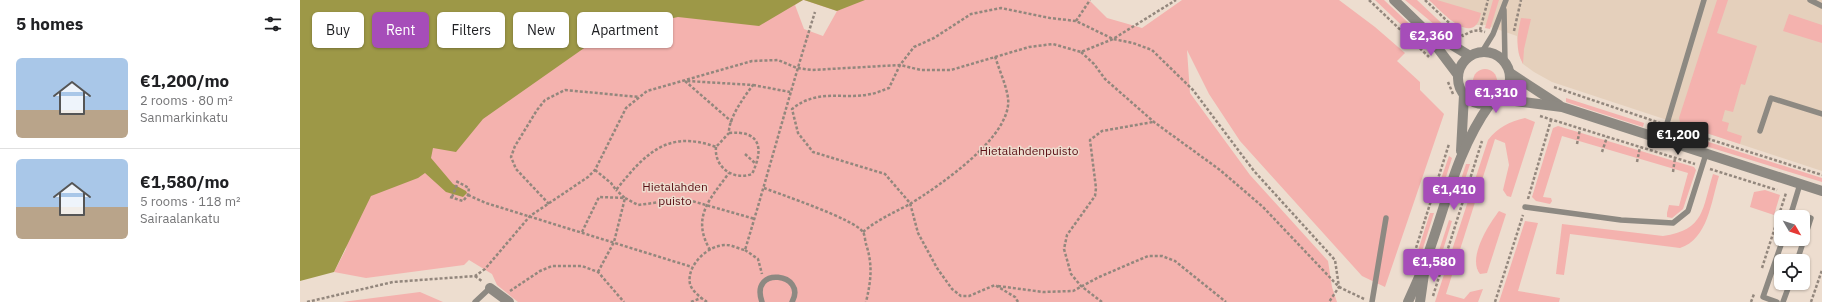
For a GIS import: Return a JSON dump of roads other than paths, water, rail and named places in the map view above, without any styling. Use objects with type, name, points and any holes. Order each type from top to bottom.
[{"type":"street","points":[[1394,0],[1422,26],[1458,74]]},
{"type":"street","points":[[1422,26],[1470,56]]},
{"type":"street","points":[[1408,302],[1426,260],[1461,154],[1480,118],[1490,104],[1500,99],[1507,92],[1510,82],[1510,73],[1505,62],[1490,53],[1482,52],[1470,56],[1460,67],[1458,82],[1464,95],[1461,154]]},
{"type":"street","points":[[1510,73],[1562,108]]},
{"type":"street","points":[[1464,95],[1476,103],[1490,104]]},
{"type":"street","points":[[1500,99],[1562,108],[1822,191]]},
{"type":"street","points":[[1420,302],[1426,260]]},
{"type":"street","points":[[490,288],[506,299]]},
{"type":"lane","points":[[1482,52],[1493,34],[1506,0]]},
{"type":"lane","points":[[1662,140],[1704,0]]},
{"type":"lane","points":[[1811,0],[1822,6]]},
{"type":"lane","points":[[1504,8],[1505,62]]},
{"type":"lane","points":[[1760,131],[1771,98],[1822,114]]},
{"type":"lane","points":[[1525,207],[1621,220],[1673,223],[1688,212],[1706,154]]},
{"type":"lane","points":[[1792,210],[1800,184]]},
{"type":"lane","points":[[1372,302],[1386,218]]},
{"type":"lane","points":[[1777,302],[1763,297],[1780,246]]},
{"type":"lane","points":[[762,302],[760,295],[761,286],[766,280],[780,276],[788,280],[792,285],[795,293],[795,301]]},
{"type":"lane","points":[[475,302],[490,288]]},
{"type":"lane","points":[[1783,302],[1787,290]]},
{"type":"park label","name":"Hietalahdenpuisto","points":[[1029,151]]},
{"type":"park label","name":"Hietalahden puisto","points":[[675,194]]}]
